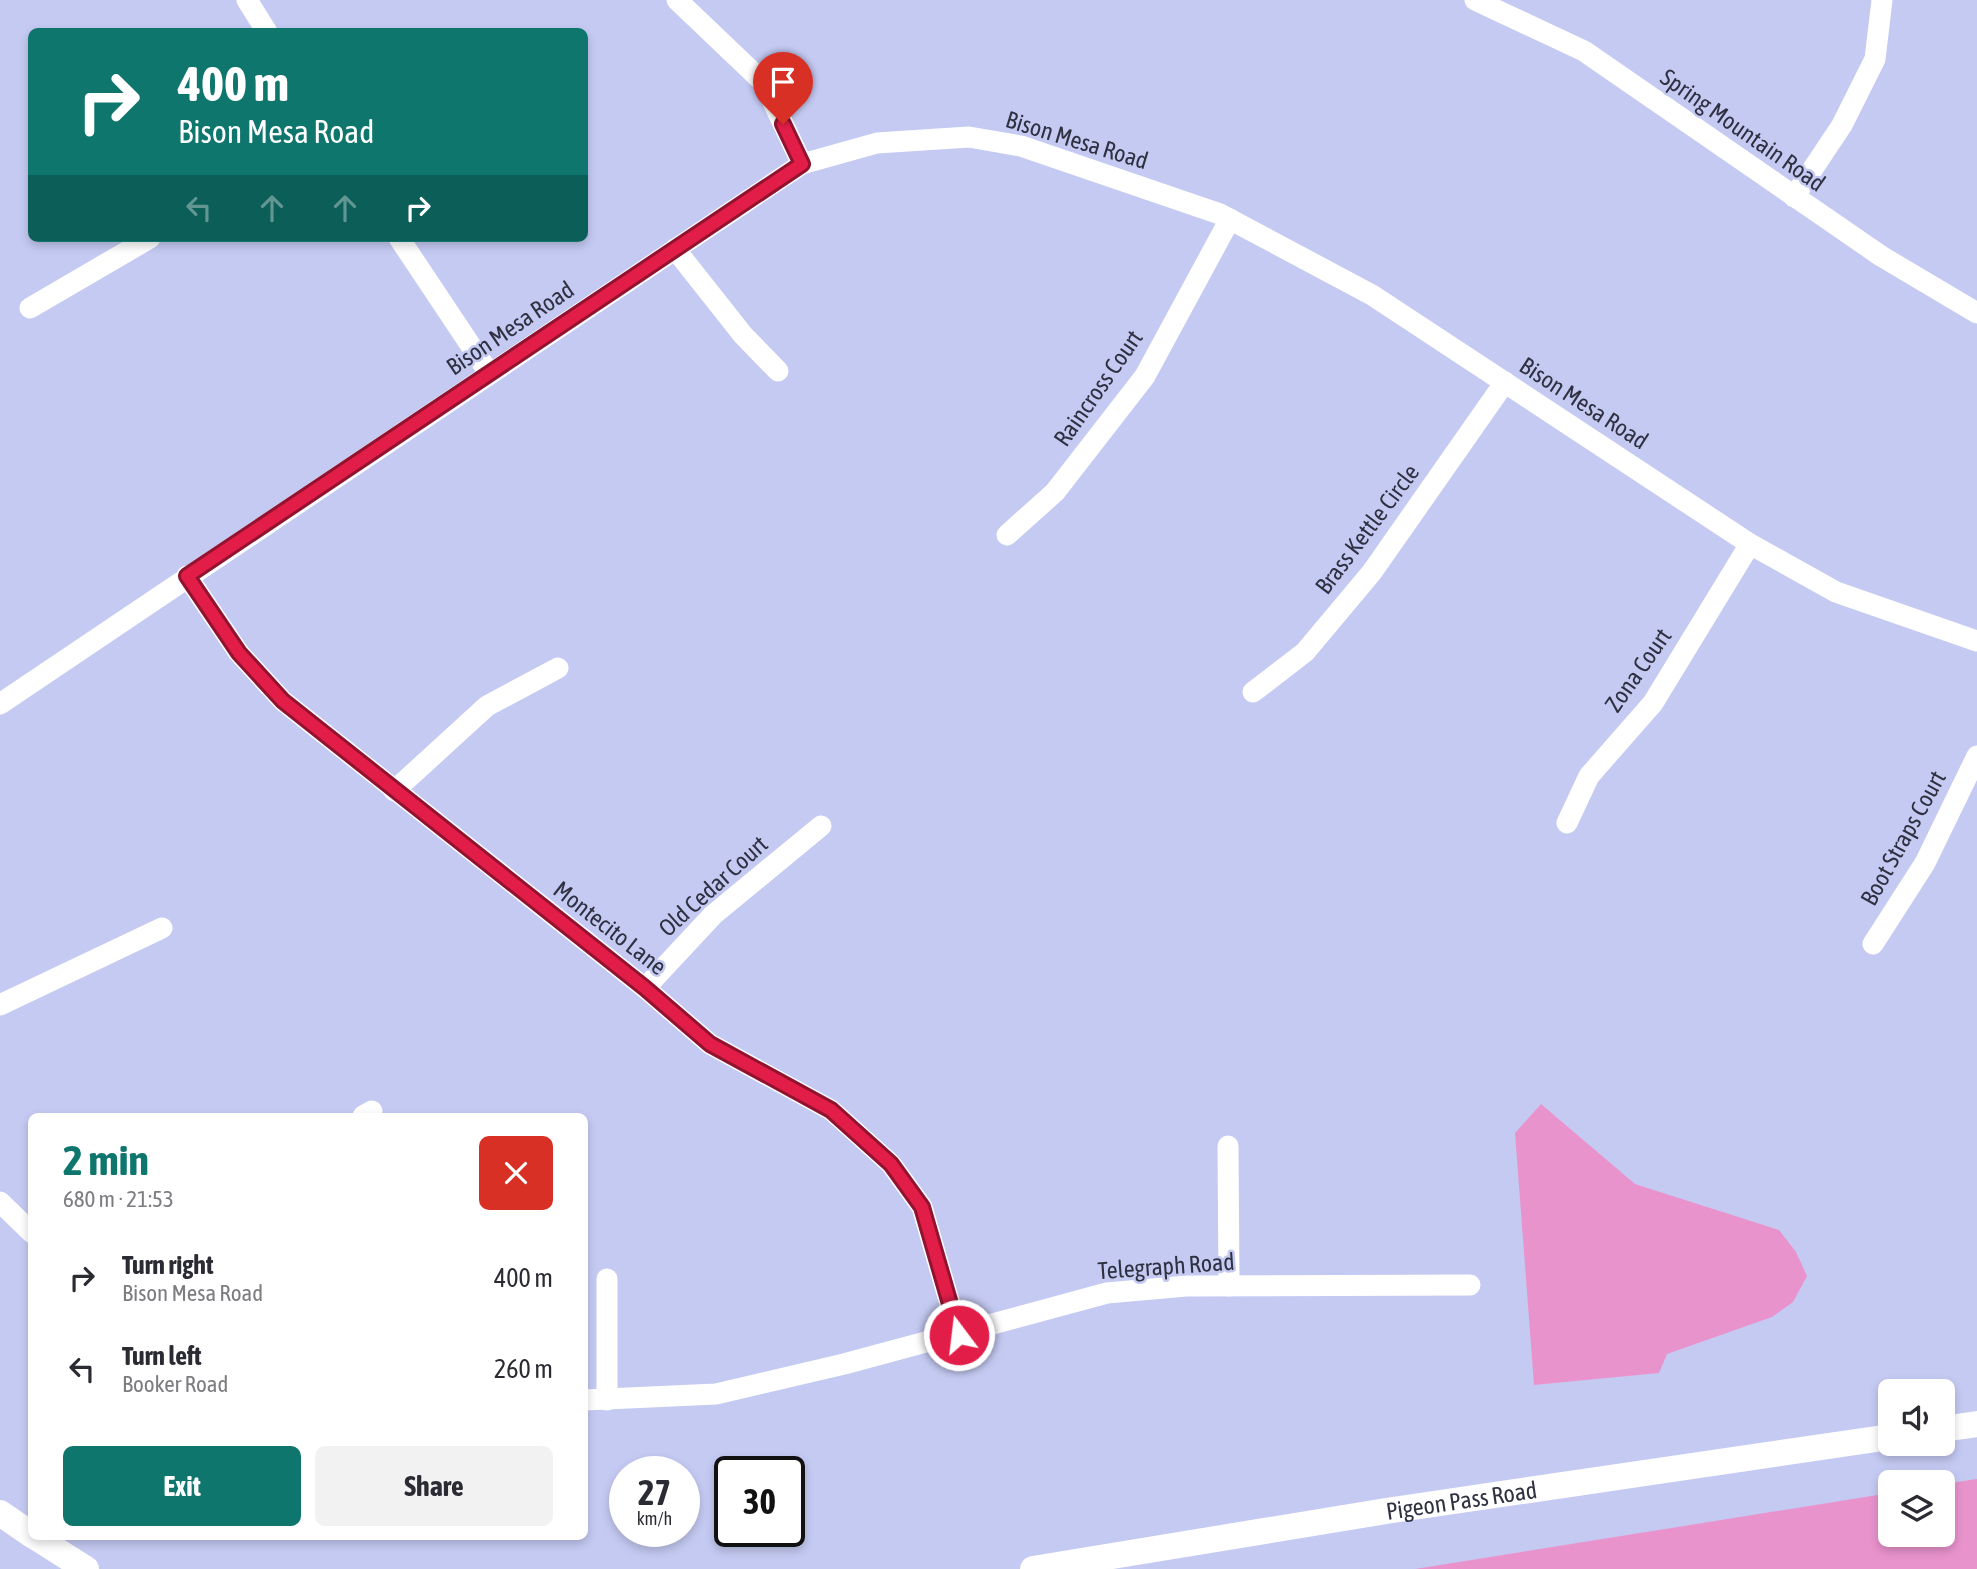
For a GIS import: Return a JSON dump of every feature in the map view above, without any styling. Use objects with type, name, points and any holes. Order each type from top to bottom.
[{"type":"street","points":[[247,0],[264,28]]},
{"type":"street","points":[[677,0],[764,83],[802,164]]},
{"type":"street","points":[[1794,197],[1842,125],[1875,59],[1882,0]]},
{"type":"street","name":"Spring Mountain Road","points":[[1489,3],[1584,51],[1881,256],[1977,313]]},
{"type":"street","name":"Bison Mesa Road","points":[[0,704],[802,164],[877,143],[969,137],[1021,146],[1230,219],[1372,295],[1750,544],[1836,592],[1977,641]]},
{"type":"street","name":"Raincross Court","points":[[1007,535],[1055,492],[1145,376],[1230,219]]},
{"type":"street","points":[[30,308],[143,242]]},
{"type":"street","points":[[402,242],[489,373]]},
{"type":"street","points":[[675,249],[743,335],[778,371]]},
{"type":"street","name":"Brass Kettle Circle","points":[[1253,692],[1305,652],[1372,572],[1505,382]]},
{"type":"street","name":"Zona Court","points":[[1567,823],[1589,776],[1653,703],[1750,544]]},
{"type":"street","name":"Montecito Lane","points":[[187,576],[239,653],[283,701],[645,988],[710,1044],[831,1110],[891,1164],[922,1207],[959,1335]]},
{"type":"street","points":[[394,791],[487,706],[558,668]]},
{"type":"street","name":"Boot Straps Court","points":[[1873,944],[1925,863],[1977,755]]},
{"type":"street","name":"Old Cedar Court","points":[[645,988],[713,915],[821,826]]},
{"type":"street","points":[[0,1005],[162,928]]},
{"type":"street","points":[[1228,1146],[1230,1286]]},
{"type":"street","points":[[0,1202],[28,1229]]},
{"type":"street","points":[[607,1279],[607,1400]]},
{"type":"street","name":"Telegraph Road","points":[[588,1400],[716,1394],[959,1335],[1107,1293],[1230,1286],[1470,1285]]},
{"type":"street","points":[[1955,1427],[1977,1424]]},
{"type":"street","name":"Pigeon Pass Road","points":[[1033,1569],[1386,1511],[1878,1439]]},
{"type":"street","points":[[0,1513],[28,1533]]},
{"type":"street","points":[[39,1540],[86,1569]]},
{"type":"shaded area","points":[[1541,1104],[1635,1184],[1779,1230],[1796,1252],[1807,1276],[1793,1302],[1772,1317],[1667,1354],[1659,1373],[1534,1385],[1515,1133]]},
{"type":"shaded area","points":[[1977,1479],[1977,1569],[1415,1569],[1878,1495],[1878,1547],[1955,1547],[1955,1482]]},
{"type":"route","points":[[783,124],[802,164],[187,576],[239,653],[283,701],[645,988],[710,1044],[831,1110],[891,1164],[922,1207],[959,1335]]}]
